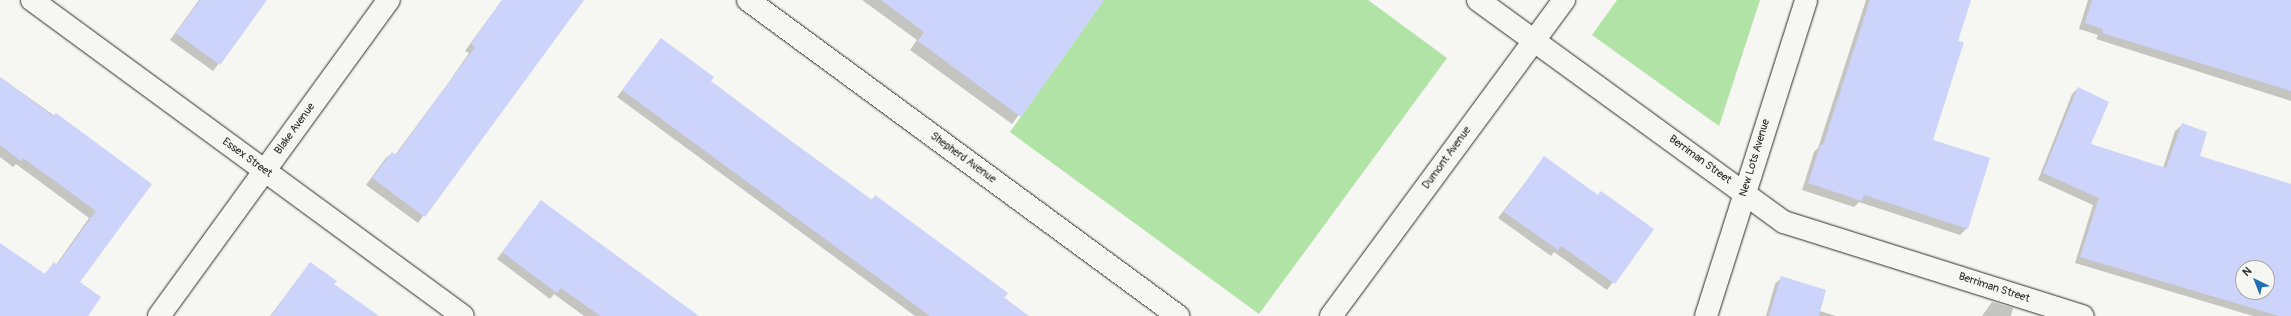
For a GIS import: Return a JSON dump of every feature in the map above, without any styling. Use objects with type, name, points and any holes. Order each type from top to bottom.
[{"type":"street","name":"Essex Street","points":[[32,0],[463,316]]},
{"type":"street","name":"Blake Avenue","points":[[159,316],[389,0]]},
{"type":"street","name":"Shepherd Avenue","points":[[748,0],[1178,316]]},
{"type":"street","name":"Berriman Street","points":[[1478,0],[1784,222],[2083,316]]},
{"type":"street","name":"Dumont Avenue","points":[[1331,316],[1564,0]]},
{"type":"street","name":"New Lots Avenue","points":[[1706,316],[1806,0]]},
{"type":"green space","points":[[1104,0],[1368,0],[1447,58],[1259,314],[1010,132]]},
{"type":"green space","points":[[1617,0],[1760,0],[1719,126],[1592,35]]},
{"type":"building","points":[[200,0],[267,0],[220,65],[176,33]]},
{"type":"building","points":[[502,0],[584,0],[425,217],[372,178],[392,152],[396,155],[475,47],[471,44]]},
{"type":"building","points":[[881,0],[1104,0],[1021,117],[918,41],[924,32]]},
{"type":"building","points":[[1870,0],[1971,0],[1958,41],[1964,42],[1933,140],[1990,158],[1968,229],[1864,195],[1862,201],[1808,183],[1821,144],[1823,145]]},
{"type":"building","points":[[2092,0],[2291,0],[2291,91],[2102,33],[2103,29],[2085,23]]},
{"type":"building","points":[[661,38],[714,77],[711,81],[791,141],[872,200],[875,195],[1008,293],[1004,298],[1029,316],[930,316],[622,90]]},
{"type":"building","points":[[0,77],[53,116],[56,113],[152,184],[80,282],[101,297],[88,316],[0,316],[0,243],[45,274],[54,262],[57,265],[96,211],[23,158],[21,161],[0,145]]},
{"type":"building","points":[[2078,87],[2109,102],[2091,144],[2166,168],[2182,123],[2207,132],[2200,156],[2291,184],[2291,316],[2279,316],[2080,257],[2099,198],[2043,173]]},
{"type":"building","points":[[1544,156],[1598,195],[1601,191],[1654,229],[1615,284],[1561,246],[1558,250],[1504,212]]},
{"type":"building","points":[[541,200],[699,316],[600,316],[561,288],[557,293],[502,252]]},
{"type":"building","points":[[310,262],[337,281],[334,284],[379,316],[271,316]]},
{"type":"building","points":[[1781,276],[1826,290],[1819,316],[1769,316]]}]
